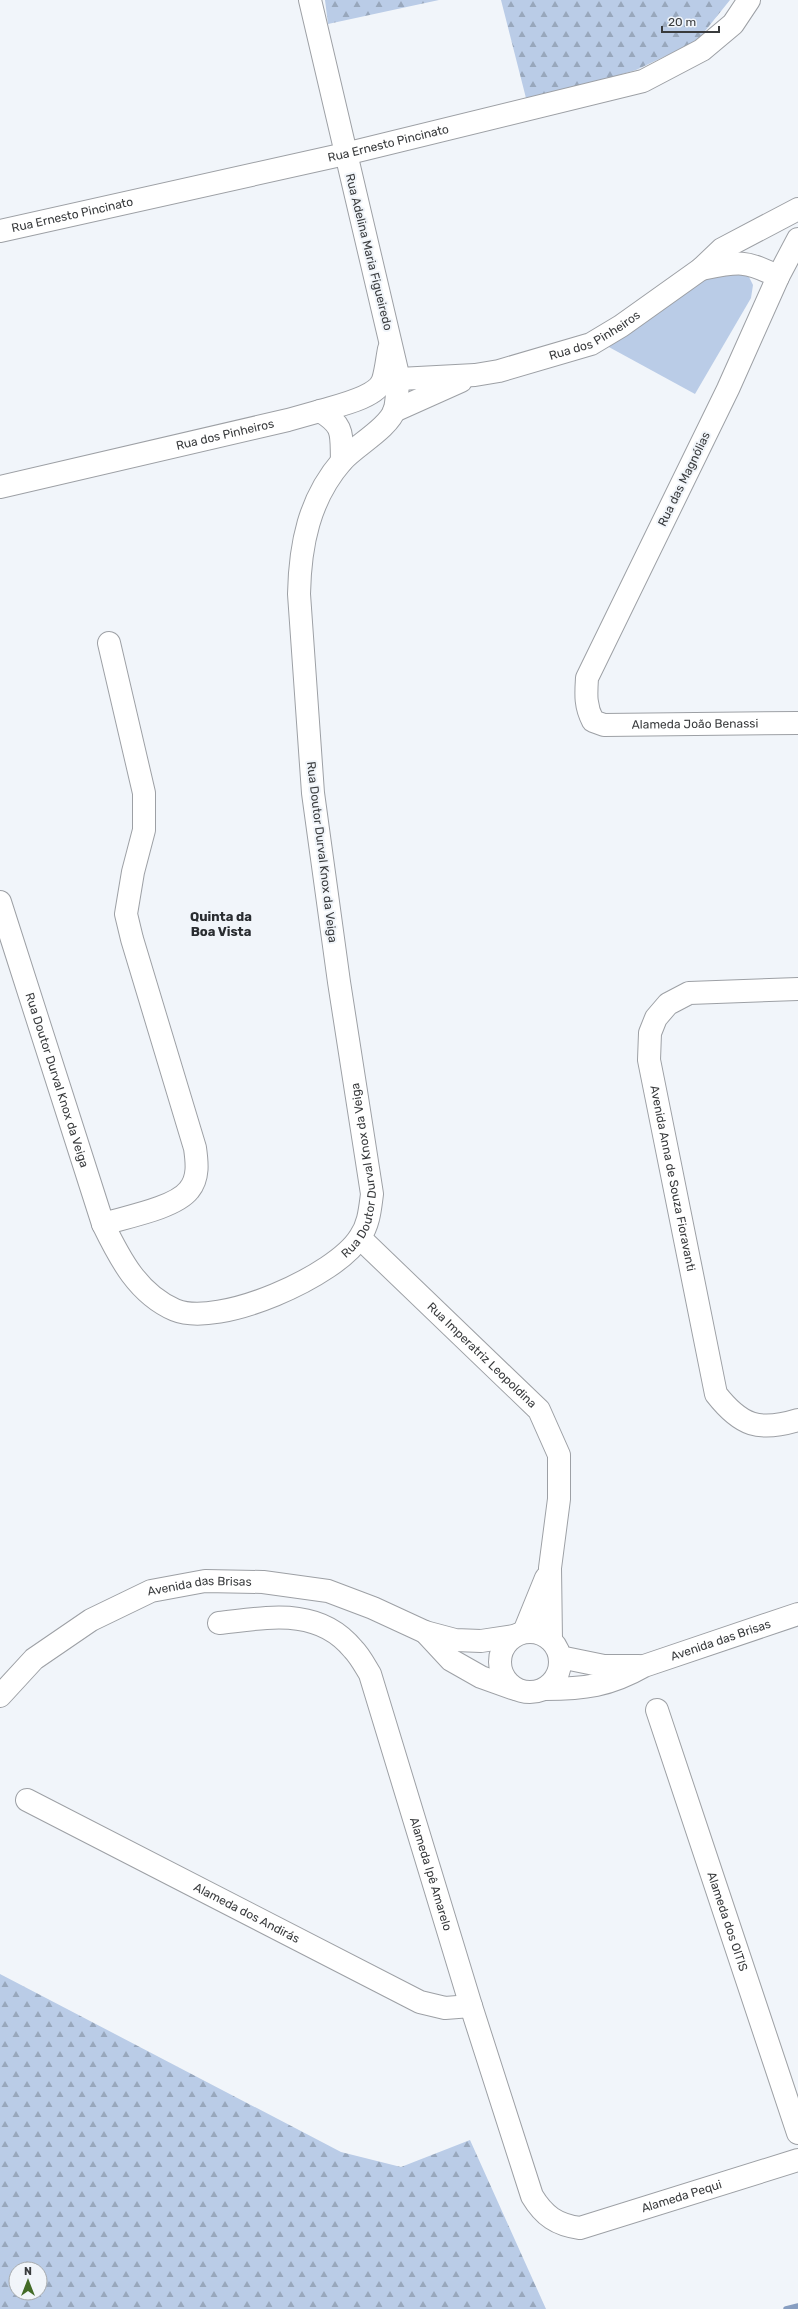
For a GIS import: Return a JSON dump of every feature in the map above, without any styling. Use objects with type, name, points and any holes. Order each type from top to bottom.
[{"type":"street","name":"Rua Adelina Maria Figueiredo","points":[[310,0],[399,379]]},
{"type":"street","name":"Rua Ernesto Pincinato","points":[[0,231],[345,154],[644,81],[702,50],[733,24],[749,0]]},
{"type":"street","name":"Rua dos Pinheiros","points":[[399,379],[474,375],[498,370],[590,344],[621,326],[701,269],[722,249],[798,209]]},
{"type":"street","name":"Rua das Magnólias","points":[[593,721],[588,711],[585,698],[587,678],[728,389],[778,277],[798,239]]},
{"type":"street","name":"Rua dos Pinheiros","points":[[701,269],[735,262],[749,264],[778,277]]},
{"type":"street","name":"Rua Adelina Maria Figueiredo","points":[[320,411],[361,399],[378,388],[383,381],[390,340]]},
{"type":"street","name":"Rua dos Pinheiros","points":[[342,461],[378,430],[394,411],[474,375]]},
{"type":"street","points":[[394,411],[399,379]]},
{"type":"street","name":"Rua dos Pinheiros","points":[[0,487],[288,420],[320,411]]},
{"type":"street","points":[[320,411],[334,419],[341,432],[342,461]]},
{"type":"street","name":"Rua Doutor Durval Knox da Veiga","points":[[0,902],[103,1224],[119,1258],[136,1282],[163,1304],[177,1311],[222,1312],[290,1289],[324,1271],[347,1253],[360,1238],[367,1224],[372,1194],[339,982],[313,793],[299,594],[300,561],[304,533],[319,494],[342,461]]},
{"type":"street","points":[[103,1224],[178,1200],[190,1190],[196,1177],[197,1163],[195,1148],[132,940],[126,914],[133,872],[144,830],[144,793],[109,643]]},
{"type":"street","name":"Alameda João Benassi","points":[[593,721],[604,725],[798,723]]},
{"type":"street","name":"Avenida Anna de Souza Fioravanti","points":[[798,989],[689,993],[668,1004],[656,1018],[650,1033],[649,1060],[716,1394],[726,1407],[748,1423],[776,1426],[798,1420]]},
{"type":"street","name":"Rua Imperatriz Leopoldina","points":[[360,1238],[539,1410],[559,1455],[559,1499],[550,1568],[556,1648]]},
{"type":"street","name":"Rua Imperatriz Leopoldina","points":[[519,1634],[550,1568]]},
{"type":"street","name":"Avenida das Brisas","points":[[0,1696],[34,1659],[91,1620],[150,1591],[205,1581],[263,1582],[328,1591],[373,1608],[425,1632],[455,1640],[481,1641],[519,1634]]},
{"type":"street","name":"Avenida das Brisas","points":[[544,1689],[582,1689],[624,1677],[644,1666],[798,1614]]},
{"type":"street","name":"Alameda Ipê Amarelo","points":[[219,1623],[270,1617],[299,1617],[328,1628],[353,1648],[370,1674],[471,2006],[532,2196],[540,2209],[551,2220],[565,2226]]},
{"type":"street","name":"Avenida das Brisas","points":[[425,1632],[450,1660],[482,1677],[517,1690]]},
{"type":"street","points":[[538,1633],[556,1648],[558,1675],[552,1683],[544,1689],[526,1692],[517,1690],[508,1683],[502,1674],[499,1664],[503,1648],[519,1634],[538,1633]]},
{"type":"street","name":"Avenida das Brisas","points":[[556,1648],[604,1666],[644,1666]]},
{"type":"street","name":"Alameda dos OITIS","points":[[656,1710],[798,2133]]},
{"type":"street","name":"Alameda dos Andirás","points":[[27,1800],[420,2002],[445,2008],[471,2006]]},
{"type":"street","name":"Alameda Pequi","points":[[565,2226],[580,2228],[798,2160]]},
{"type":"green space","points":[[325,0],[439,0],[328,24]]},
{"type":"green space","points":[[501,0],[730,0],[697,41],[636,70],[527,102]]},
{"type":"green space","points":[[732,268],[747,273],[753,285],[751,298],[695,394],[607,346],[703,281]]},
{"type":"green space","points":[[0,1974],[341,2152],[401,2167],[470,2140],[546,2309],[0,2309]]},
{"type":"waterway","points":[[786,2309],[798,2306]]},
{"type":"district","name":"Quinta da Boa Vista","points":[[221,924]]}]
